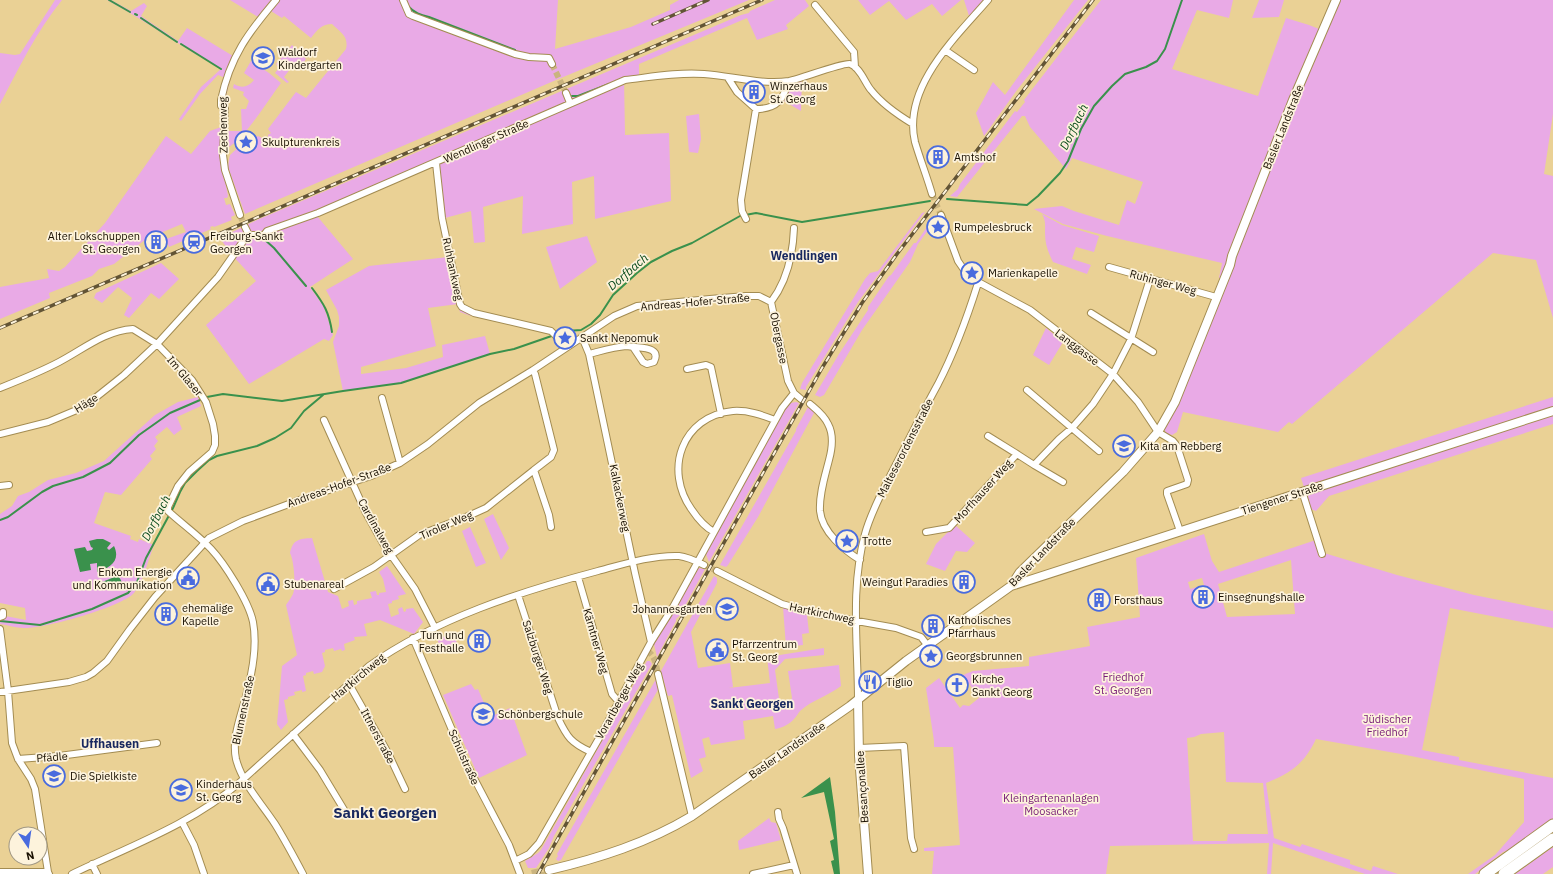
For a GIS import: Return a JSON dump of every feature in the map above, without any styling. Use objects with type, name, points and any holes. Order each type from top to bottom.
[{"type":"highway","points":[[1485,874],[1553,825]]},
{"type":"highway","points":[[1504,874],[1550,842]]},
{"type":"street","name":"Zechenweg","points":[[240,215],[225,170],[223,155],[225,108],[221,106],[221,100],[234,57],[251,31],[276,0]]},
{"type":"street","points":[[403,0],[409,14],[413,16],[515,54],[528,57],[549,58],[552,64]]},
{"type":"street","points":[[932,194],[915,141],[913,124],[914,113],[920,92],[929,73],[945,50],[988,0]]},
{"type":"street","name":"Basler Landstraße","points":[[549,870],[621,850],[659,835],[692,816],[858,700],[898,668],[1011,586],[1020,572],[1123,472],[1158,432],[1175,402],[1230,265],[1232,256],[1293,100],[1336,0]]},
{"type":"street","points":[[815,5],[854,52],[856,67],[870,89],[888,106],[913,124]]},
{"type":"street","points":[[945,50],[974,70]]},
{"type":"street","name":"Wendlinger Straße","points":[[249,235],[264,235],[267,232],[318,213],[625,80],[653,76],[704,74],[728,78],[789,81],[845,64],[851,64],[856,67]]},
{"type":"street","points":[[728,78],[737,92],[756,109]]},
{"type":"street","points":[[756,109],[777,104],[782,100],[789,81]]},
{"type":"street","points":[[566,93],[570,103]]},
{"type":"street","points":[[745,216],[741,200],[756,109]]},
{"type":"street","name":"Ruhbankweg","points":[[436,163],[442,218],[460,304],[462,307],[474,313],[552,332],[567,347]]},
{"type":"street","points":[[941,215],[958,261],[969,277],[978,283]]},
{"type":"street","points":[[157,344],[218,276],[249,235],[245,227]]},
{"type":"street","name":"Obergasse","points":[[794,228],[790,261],[779,290],[771,302],[788,380],[794,393],[801,399]]},
{"type":"street","name":"Ruhinger Weg","points":[[1109,267],[1216,297]]},
{"type":"street","points":[[1034,465],[1072,428],[1093,404],[1113,374],[1131,339],[1150,279]]},
{"type":"street","name":"Langgasse","points":[[978,283],[1030,310],[1113,374],[1138,402],[1158,432]]},
{"type":"street","name":"Malteserordensstraße","points":[[858,700],[855,620],[860,560],[865,534],[870,520],[903,450],[950,360],[967,318],[978,283]]},
{"type":"street","name":"Andreas-Hofer-Straße","points":[[0,692],[70,682],[86,678],[107,661],[147,607],[204,542],[216,534],[243,521],[353,482],[400,463],[428,444],[479,403],[614,316],[637,306],[746,296],[759,296],[771,302]]},
{"type":"street","points":[[1091,314],[1152,352]]},
{"type":"street","name":"Im Glaser","points":[[0,388],[60,362],[111,332],[133,329],[157,344],[192,380],[202,394],[213,424],[215,445],[212,452],[189,472],[178,486],[168,507],[170,513],[204,542]]},
{"type":"street","name":"Kalkackerweg","points":[[582,337],[589,354],[608,439],[632,562],[651,642]]},
{"type":"street","name":"Häge","points":[[0,434],[48,422],[80,409],[124,375],[157,344]]},
{"type":"street","points":[[589,354],[627,346],[633,347]]},
{"type":"street","points":[[687,369],[706,365],[711,367],[721,414]]},
{"type":"street","name":"Tiroler Weg","points":[[334,589],[374,567],[406,543],[432,529],[486,508],[551,457],[554,450],[535,374],[532,370]]},
{"type":"street","points":[[1028,390],[1099,451]]},
{"type":"street","name":"Vorarlberger Weg","points":[[515,861],[529,854],[539,843],[619,702],[651,642],[673,607],[775,420],[786,402],[794,393]]},
{"type":"street","points":[[382,398],[400,463]]},
{"type":"street","points":[[810,404],[823,416],[828,424],[831,437],[831,452],[822,490],[820,512],[822,520],[828,531],[838,542],[860,560]]},
{"type":"street","points":[[714,532],[707,528],[697,517],[686,501],[680,485],[679,463],[683,445],[692,431],[704,422],[721,414],[740,411],[762,415],[775,420]]},
{"type":"street","name":"Tiengener Straße","points":[[1011,586],[1553,411]]},
{"type":"street","name":"Cardinalweg","points":[[324,420],[366,513],[415,589],[435,628]]},
{"type":"street","points":[[1158,432],[1173,441],[1177,446],[1188,480],[1186,484],[1167,491],[1180,531]]},
{"type":"street","name":"Morfhauser Weg","points":[[988,436],[1063,482]]},
{"type":"street","name":"Morfhauser Weg","points":[[926,532],[950,528],[1017,454]]},
{"type":"street","points":[[534,470],[549,515],[551,527]]},
{"type":"street","points":[[0,486],[9,485]]},
{"type":"street","points":[[1302,492],[1322,554]]},
{"type":"street","name":"Blumenstraße","points":[[204,542],[217,557],[233,580],[248,608],[253,622],[254,659],[252,675],[236,734],[234,748],[239,768],[281,834],[303,874]]},
{"type":"street","name":"Hartkirchweg","points":[[72,874],[182,822],[219,799],[369,666],[387,653],[413,638],[492,604],[632,562],[680,556],[697,561],[704,565]]},
{"type":"street","name":"Hartkirchweg","points":[[717,571],[782,604],[818,614],[855,620],[905,631],[921,638],[928,646]]},
{"type":"street","name":"Kärntner Weg","points":[[578,577],[612,694],[619,702]]},
{"type":"street","name":"Salzburger Weg","points":[[518,595],[558,718],[567,737],[578,746],[591,752]]},
{"type":"street","points":[[0,629],[8,691],[12,743],[18,759],[31,779],[34,789],[48,873],[0,872]]},
{"type":"street","name":"Schulstraße","points":[[413,638],[466,763],[509,845],[520,874]]},
{"type":"street","points":[[658,674],[692,816]]},
{"type":"street","name":"Ittnerstraße","points":[[349,684],[388,753],[404,789]]},
{"type":"street","name":"Besançonallee","points":[[858,700],[859,748],[868,874]]},
{"type":"street","points":[[294,734],[320,770],[346,814]]},
{"type":"street","name":"Pfädle","points":[[18,759],[66,756],[157,743]]},
{"type":"street","points":[[859,748],[904,746],[910,838],[914,849]]},
{"type":"street","points":[[778,812],[796,874]]},
{"type":"street","points":[[182,822],[194,845],[204,874]]},
{"type":"street","points":[[92,864],[97,874]]},
{"type":"street","points":[[753,874],[794,865]]},
{"type":"green space","points":[[55,0],[62,0],[36,37],[0,104],[0,53],[15,55],[20,54]]},
{"type":"green space","points":[[107,0],[111,0],[131,11],[144,3],[147,6],[141,16],[178,41],[187,28],[233,56],[258,17],[230,0],[558,0],[555,49],[631,27],[670,10],[670,5],[679,0],[749,0],[556,80],[245,214],[228,167],[230,155],[244,142],[258,136],[268,141],[268,135],[271,133],[268,129],[296,92],[306,98],[346,49],[347,45],[345,37],[332,24],[325,25],[320,28],[311,38],[284,16],[282,18],[271,11],[252,36],[240,56],[229,83],[224,104],[224,79],[218,75],[200,94],[181,121],[179,119],[201,87],[221,69]]},
{"type":"green space","points":[[775,0],[805,0],[809,6],[786,25],[788,29],[757,40],[747,18],[639,64],[639,76],[624,78],[625,135],[669,133],[671,201],[595,219],[594,176],[572,182],[573,224],[522,234],[523,196],[483,207],[485,242],[474,243],[471,211],[445,218],[463,305],[480,313],[518,320],[515,324],[472,314],[471,316],[460,312],[458,304],[428,308],[436,346],[361,367],[361,374],[406,368],[443,357],[442,345],[485,336],[490,354],[401,383],[343,391],[333,342],[339,326],[339,317],[337,310],[326,290],[369,266],[448,257],[434,170],[431,167],[317,216],[353,259],[310,287],[324,307],[333,335],[329,341],[324,339],[249,384],[206,325],[256,281],[231,254],[220,238],[257,220],[741,15],[749,13],[750,11]]},
{"type":"green space","points":[[858,0],[961,0],[942,16],[932,4],[906,20],[889,1],[870,15]]},
{"type":"green space","points":[[964,0],[985,0],[970,19]]},
{"type":"green space","points":[[1074,0],[1088,0],[1017,90],[984,136],[976,113],[993,82],[1005,95]]},
{"type":"green space","points":[[1101,0],[1233,0],[1229,18],[1197,10],[1172,69],[1258,96],[1286,18],[1319,29],[1333,0],[1553,0],[1553,114],[1544,174],[1553,176],[1553,318],[1536,260],[1493,253],[1292,424],[1289,422],[1278,432],[1183,412],[1177,432],[1172,435],[1166,433],[1164,428],[1225,281],[1219,278],[1222,263],[1063,224],[1034,209],[1062,206],[1119,225],[1127,200],[1135,204],[1143,182],[1072,158],[1066,169],[1030,127],[1025,116],[1022,116],[957,197],[950,196],[958,189],[960,184],[1015,111],[1017,112],[1025,102],[1024,100]]},
{"type":"green space","points":[[1259,0],[1284,0],[1279,17],[1252,18]]},
{"type":"green space","points":[[292,45],[306,59],[300,68],[294,64],[284,77],[289,82],[287,83],[275,73],[279,68],[276,64]]},
{"type":"green space","points":[[251,61],[281,83],[249,128],[227,148],[226,131],[242,131],[241,109],[246,109],[249,101],[243,95],[244,92],[233,88],[234,84],[245,86],[254,80],[244,73]]},
{"type":"green space","points":[[802,77],[801,111],[782,100],[789,81]]},
{"type":"green space","points":[[699,114],[701,139],[698,153],[689,152],[686,116]]},
{"type":"green space","points":[[221,127],[220,155],[228,196],[227,198],[224,198],[226,205],[230,204],[235,215],[231,217],[232,220],[214,227],[210,227],[211,229],[169,247],[166,239],[186,232],[182,224],[146,239],[114,264],[99,269],[92,276],[49,293],[50,298],[0,319],[0,287],[49,278],[47,269],[59,271],[65,267],[105,223],[166,136],[191,154],[210,131]]},
{"type":"green space","points":[[925,212],[858,302],[806,387],[806,390],[800,389],[802,383],[865,279],[870,273],[878,271],[922,213]]},
{"type":"green space","points":[[1042,214],[1062,225],[1099,236],[1094,252],[1076,247],[1072,259],[1091,265],[1087,274],[1053,262],[1046,244],[1045,221]]},
{"type":"green space","points":[[933,218],[934,222],[918,244],[910,262],[862,330],[824,395],[820,397],[815,395],[839,354],[868,310],[868,307],[889,276],[914,243],[916,243]]},
{"type":"green space","points":[[587,236],[597,262],[560,289],[546,247]]},
{"type":"green space","points":[[161,263],[179,279],[159,299],[151,293],[129,318],[124,315],[132,298],[118,287],[102,303],[94,298],[96,293]]},
{"type":"green space","points":[[1046,328],[1063,342],[1049,365],[1033,355]]},
{"type":"green space","points":[[198,397],[201,406],[177,417],[182,429],[174,435],[167,427],[155,437],[158,441],[154,446],[156,449],[150,456],[152,459],[121,495],[105,492],[94,523],[131,536],[130,539],[138,542],[139,539],[154,545],[143,576],[134,593],[127,599],[114,605],[82,616],[48,625],[18,628],[0,624],[0,615],[26,620],[25,608],[0,603],[0,514],[12,506],[18,496],[29,492],[48,480],[76,473],[104,461],[155,415],[178,402]]},
{"type":"green space","points":[[1553,397],[1553,424],[1329,496],[1316,511],[1311,509],[1301,478]]},
{"type":"green space","points":[[791,403],[799,403],[709,562],[706,554],[785,409]]},
{"type":"green space","points":[[808,407],[814,413],[758,517],[728,565],[726,567],[720,565],[796,431]]},
{"type":"green space","points":[[493,514],[509,548],[501,560],[484,519]]},
{"type":"green space","points":[[955,525],[975,543],[967,552],[956,551],[945,571],[926,564],[936,544]]},
{"type":"green space","points":[[470,527],[486,563],[476,567],[462,531]]},
{"type":"green space","points":[[1204,534],[1212,561],[1219,572],[1316,540],[1318,554],[1321,558],[1324,553],[1397,575],[1474,595],[1553,611],[1553,628],[1450,608],[1422,750],[1459,757],[1459,760],[1553,778],[1553,819],[1517,847],[1503,852],[1475,874],[1468,874],[1495,855],[1524,822],[1524,779],[1401,754],[1316,739],[1307,755],[1296,767],[1266,783],[1274,838],[1300,847],[1302,844],[1350,860],[1350,864],[1371,871],[1373,866],[1398,874],[1365,874],[1273,843],[1271,874],[1267,874],[1269,843],[1110,846],[1106,874],[932,874],[934,851],[924,851],[924,848],[960,845],[953,747],[934,747],[926,688],[939,678],[960,708],[963,705],[969,706],[979,698],[963,675],[973,671],[1029,666],[1029,657],[1090,646],[1087,627],[1140,617],[1136,558]],"holes":[[[1291,560],[1295,614],[1227,617],[1218,584]],[[1202,578],[1204,585],[1190,589],[1188,582]],[[1224,732],[1226,782],[1263,783],[1268,834],[1228,834],[1227,841],[1193,841],[1187,738],[1201,734]]]},
{"type":"green space","points":[[312,538],[328,592],[338,596],[342,609],[349,606],[348,601],[353,600],[354,605],[357,604],[357,601],[372,598],[370,592],[376,591],[377,595],[379,595],[379,593],[386,592],[383,579],[379,572],[387,566],[406,594],[398,596],[399,599],[388,604],[391,617],[399,614],[398,609],[402,607],[404,612],[406,609],[413,608],[423,622],[414,634],[380,620],[364,624],[367,636],[354,637],[355,640],[344,644],[345,650],[342,651],[341,649],[334,651],[333,648],[325,650],[325,652],[322,653],[325,666],[322,672],[314,674],[313,671],[306,673],[306,675],[303,676],[306,691],[302,692],[302,690],[294,692],[295,695],[284,700],[288,722],[281,730],[277,724],[282,666],[297,655],[286,605],[294,591],[293,567],[290,553],[295,542]]},
{"type":"green space","points":[[699,568],[705,569],[680,615],[676,619],[657,657],[654,644],[695,571]]},
{"type":"green space","points":[[714,576],[717,578],[717,583],[691,632],[698,668],[730,663],[733,687],[729,688],[770,683],[767,657],[824,648],[824,655],[785,659],[775,670],[780,706],[785,706],[792,698],[788,671],[839,665],[841,686],[805,707],[792,721],[783,727],[775,729],[773,716],[743,721],[745,739],[711,745],[709,737],[702,739],[706,757],[699,759],[703,771],[691,778],[672,695],[668,696],[661,671]]},
{"type":"green space","points":[[783,607],[807,615],[809,633],[802,634],[803,645],[786,647]]},
{"type":"green space","points":[[453,633],[457,643],[441,649],[437,639]]},
{"type":"green space","points":[[647,661],[650,661],[652,664],[554,836],[549,848],[536,868],[528,868],[525,861],[541,850]]},
{"type":"green space","points":[[656,679],[659,688],[561,860],[558,861],[556,859],[558,856],[557,854]]},
{"type":"green space","points":[[471,684],[475,690],[478,689],[490,717],[510,708],[527,755],[479,778],[443,695]]},
{"type":"green space","points":[[769,818],[771,822],[776,823],[781,840],[739,850],[738,841]]},
{"type":"green space","points":[[1553,847],[1553,867],[1543,874],[1515,874]]},
{"type":"shaded area","points":[[103,539],[111,543],[107,548],[109,550],[114,546],[116,551],[115,560],[110,566],[97,572],[97,563],[90,564],[91,570],[80,572],[74,549],[85,547],[87,551],[92,550],[93,548],[91,547],[89,541]]},
{"type":"shaded area","points":[[117,576],[121,582],[119,587],[113,587],[102,582]]},
{"type":"shaded area","points":[[830,777],[835,812],[840,874],[834,874],[831,861],[834,860],[830,841],[834,839],[824,792],[801,798]]},
{"type":"waterway","points":[[109,0],[130,12]]},
{"type":"waterway","name":"Dorfbach","points":[[947,199],[1027,205],[1038,196],[1060,173],[1068,161],[1081,129],[1094,106],[1125,74],[1146,67],[1157,61],[1165,49],[1182,0]]},
{"type":"waterway","points":[[408,6],[420,14],[515,50]]},
{"type":"waterway","points":[[141,18],[177,42]]},
{"type":"waterway","points":[[181,44],[221,69]]},
{"type":"waterway","points":[[572,96],[578,96],[609,84]]},
{"type":"waterway","name":"Dorfbach","points":[[0,520],[8,517],[42,492],[53,486],[83,477],[110,463],[139,435],[170,413],[207,397],[223,394],[282,401],[401,383],[490,354],[514,349],[566,331],[581,330],[591,324],[600,315],[613,295],[651,262],[692,243],[740,216],[756,213],[802,222],[930,201]]},
{"type":"waterway","points":[[264,239],[274,248],[306,286]]},
{"type":"waterway","points":[[312,288],[325,308],[332,332]]},
{"type":"waterway","name":"Dorfbach","points":[[0,621],[40,625],[92,609],[128,593],[137,582],[146,558],[185,483],[209,460],[217,456],[257,446],[275,438],[291,428],[304,411],[323,395]]},
{"type":"tunnel","points":[[552,64],[566,93]]},
{"type":"tunnel","points":[[932,194],[941,215]]},
{"type":"tunnel","points":[[240,215],[245,227]]},
{"type":"tunnel","points":[[704,565],[717,571]]},
{"type":"tunnel","points":[[647,651],[652,655],[658,674]]},
{"type":"tunnel","points":[[532,874],[549,870]]},
{"type":"railway","points":[[653,24],[708,0]]},
{"type":"railway","points":[[0,328],[762,0]]},
{"type":"railway","points":[[538,874],[822,368],[862,303],[897,254],[1093,0]]},
{"type":"place","name":"Waldorf Kindergarten","points":[[263,58]]},
{"type":"place","name":"Winzerhaus St. Georg","points":[[754,92]]},
{"type":"place","name":"Skulpturenkreis","points":[[246,142]]},
{"type":"place","name":"Amtshof","points":[[938,157]]},
{"type":"place","name":"Rumpelesbruck","points":[[938,227]]},
{"type":"place","name":"Alter Lokschuppen St. Georgen","points":[[156,242]]},
{"type":"place","name":"Freiburg-Sankt Georgen","points":[[194,242]]},
{"type":"place","name":"Marienkapelle","points":[[972,273]]},
{"type":"place","name":"Sankt Nepomuk","points":[[565,338]]},
{"type":"place","name":"Kita am Rebberg","points":[[1124,446]]},
{"type":"place","name":"Trotte","points":[[847,541]]},
{"type":"place","name":"Enkom Energie und Kommunikation","points":[[188,578]]},
{"type":"place","name":"Weingut Paradies","points":[[964,582]]},
{"type":"place","name":"Stubenareal","points":[[268,584]]},
{"type":"place","name":"Einsegnungshalle","points":[[1203,597]]},
{"type":"place","name":"Forsthaus","points":[[1099,600]]},
{"type":"place","name":"Johannesgarten","points":[[727,609]]},
{"type":"place","name":"ehemalige Kapelle","points":[[166,614]]},
{"type":"place","name":"Katholisches Pfarrhaus","points":[[933,626]]},
{"type":"place","name":"Turn und Festhalle","points":[[479,641]]},
{"type":"place","name":"Pfarrzentrum St. Georg","points":[[717,650]]},
{"type":"place","name":"Georgsbrunnen","points":[[931,656]]},
{"type":"place","name":"Tiglio","points":[[870,682]]},
{"type":"place","name":"Kirche Sankt Georg","points":[[957,685]]},
{"type":"place","name":"Schönbergschule","points":[[483,714]]},
{"type":"place","name":"Die Spielkiste","points":[[54,776]]},
{"type":"place","name":"Kinderhaus St. Georg","points":[[181,790]]},
{"type":"district","name":"Wendlingen","points":[[804,256]]},
{"type":"district","name":"Sankt Georgen","points":[[752,704]]},
{"type":"district","name":"Uffhausen","points":[[110,744]]},
{"type":"district","name":"Sankt Georgen","points":[[385,813]]},
{"type":"park label","name":"Friedhof St. Georgen","points":[[1123,683]]},
{"type":"park label","name":"Jüdischer Friedhof","points":[[1387,725]]},
{"type":"park label","name":"Kleingartenanlagen Moosacker","points":[[1051,804]]}]
